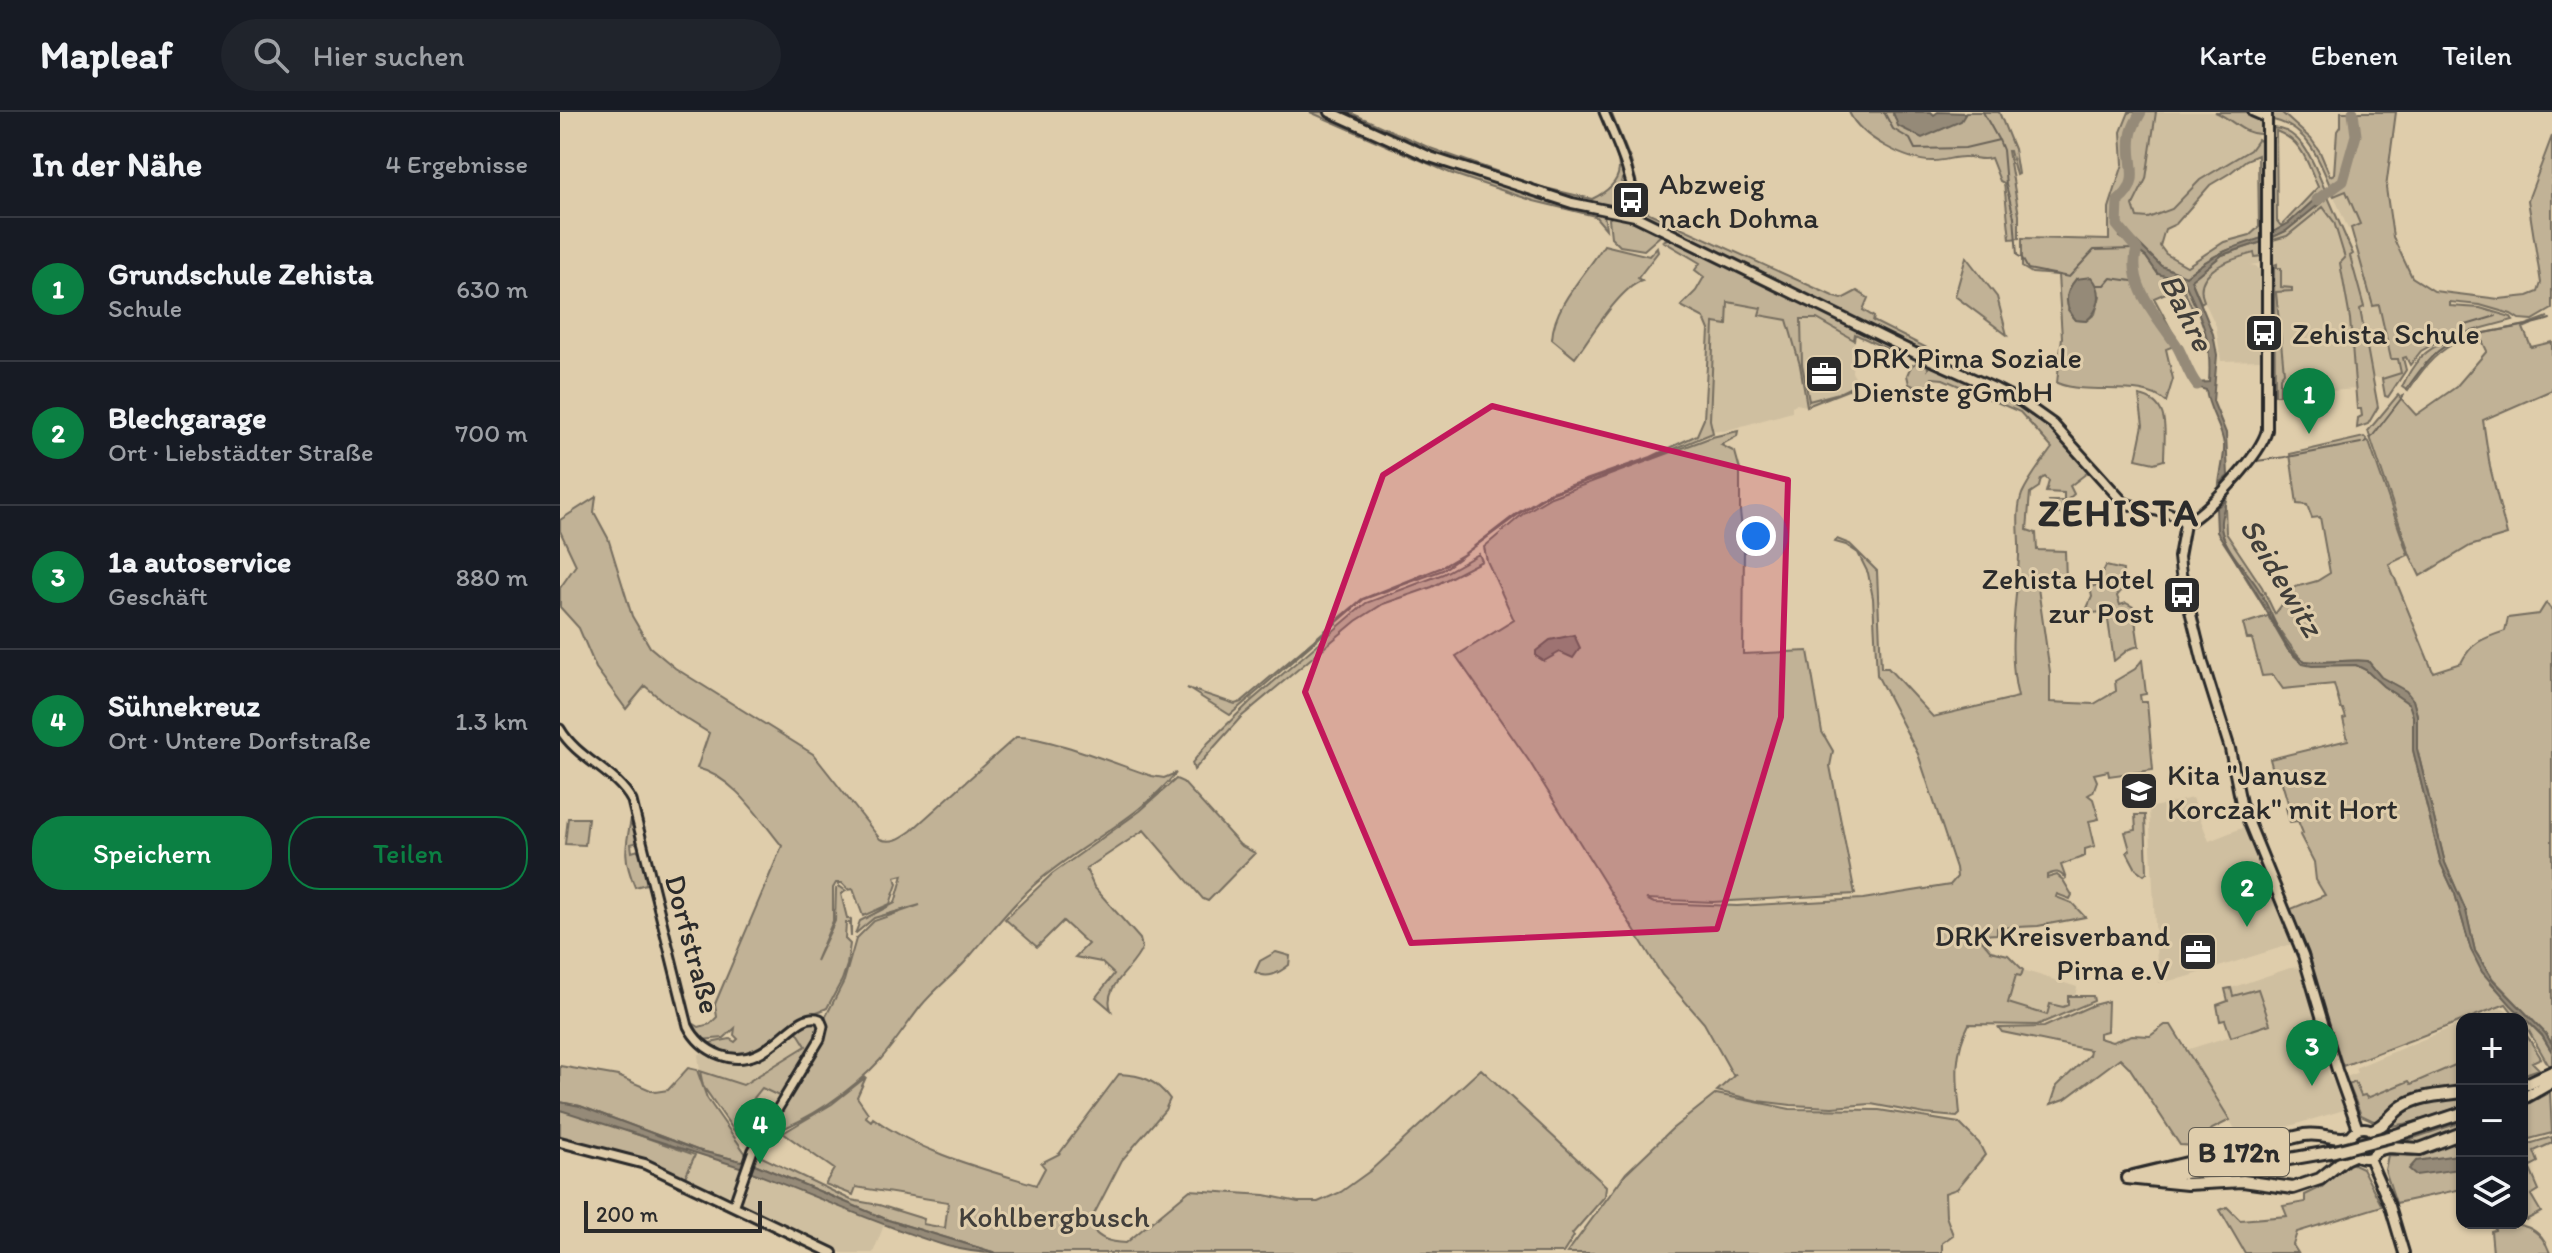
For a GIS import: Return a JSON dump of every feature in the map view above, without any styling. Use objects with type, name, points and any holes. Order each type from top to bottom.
[{"type":"highway","points":[[2528,1092],[2552,1072]]},
{"type":"highway","points":[[2528,1085],[2552,1082]]},
{"type":"highway","points":[[2372,1130],[2381,1127],[2392,1114],[2413,1101],[2456,1093]]},
{"type":"highway","name":"B 172n","points":[[2127,1178],[2250,1166],[2335,1151],[2456,1115]]},
{"type":"highway","name":"B 172n","points":[[2127,1178],[2304,1135],[2316,1133],[2339,1139],[2349,1137]]},
{"type":"highway","points":[[2373,1154],[2388,1147],[2420,1149],[2456,1135]]},
{"type":"highway","points":[[2127,1178],[2187,1184],[2243,1181],[2293,1188],[2320,1179],[2354,1155]]},
{"type":"main road","points":[[1330,112],[1430,157],[1572,203],[1635,216],[1889,341],[2022,402],[2063,434],[2123,502],[2138,509],[2175,515],[2185,524]]},
{"type":"main road","points":[[2267,115],[2268,423],[2264,441],[2205,511],[2185,524],[2179,557],[2203,663],[2230,749],[2239,798],[2304,961],[2358,1129]]},
{"type":"main road","points":[[2373,1154],[2361,1159],[2354,1155],[2349,1147],[2349,1137],[2358,1129],[2372,1130],[2378,1137],[2373,1154],[2404,1253]]},
{"type":"main road","points":[[560,1142],[645,1164],[832,1253]]},
{"type":"street","points":[[1604,112],[1626,165],[1635,216]]},
{"type":"street","points":[[2253,112],[2267,115]]},
{"type":"street","name":"Dorfstraße","points":[[560,729],[569,742],[626,789],[632,801],[688,1026],[694,1037],[718,1054],[734,1059],[756,1057],[804,1019],[815,1017],[820,1019],[823,1026],[820,1039],[751,1155],[734,1204]]},
{"type":"highlighted area","points":[[1492,406],[1788,480],[1781,717],[1717,929],[1411,943],[1305,692],[1383,475]]},
{"type":"shaded area","points":[[1893,112],[1931,112],[1934,115],[1938,112],[1966,113],[1961,121],[1922,138],[1898,126]]},
{"type":"shaded area","points":[[2156,112],[2215,112],[2226,116],[2248,133],[2257,134],[2258,139],[2250,150],[2200,180],[2172,209],[2148,218],[2137,217],[2133,205],[2141,190]]},
{"type":"shaded area","points":[[2325,190],[2328,197],[2286,231],[2273,237],[2273,232],[2289,223]]},
{"type":"shaded area","points":[[2346,191],[2360,224],[2348,229],[2334,196]]},
{"type":"shaded area","points":[[2324,207],[2334,221],[2345,259],[2341,263],[2356,389],[2280,395],[2276,292],[2291,291],[2291,288],[2281,287],[2280,268],[2276,269],[2277,265],[2274,265],[2273,240],[2287,236]]},
{"type":"shaded area","points":[[2126,231],[2161,266],[2186,276],[2223,252],[2265,237],[2265,241],[2222,255],[2191,280],[2213,334],[2217,355],[2213,401],[2226,433],[2228,476],[2219,484],[2223,438],[2206,390],[2193,386],[2188,375],[2192,374],[2197,383],[2209,382],[2209,353],[2201,318],[2184,281],[2158,274],[2146,257],[2120,237]]},
{"type":"shaded area","points":[[2359,252],[2374,306],[2379,305],[2391,358],[2398,359],[2401,373],[2382,379],[2374,377],[2371,371],[2360,309],[2364,307],[2350,255]]},
{"type":"shaded area","points":[[2255,253],[2263,256],[2264,263],[2250,265],[2262,272],[2263,360],[2221,361],[2216,326],[2200,292],[2215,266]]},
{"type":"shaded area","points":[[2091,277],[2098,288],[2097,306],[2086,321],[2076,320],[2068,305],[2069,289],[2076,279]]},
{"type":"shaded area","points":[[1727,302],[1738,305],[1761,308],[1760,315],[1787,320],[1800,365],[1807,406],[1796,404],[1792,406],[1792,412],[1724,431],[1712,430],[1714,322],[1718,325]]},
{"type":"shaded area","points":[[1801,319],[1816,319],[1854,340],[1852,372],[1858,383],[1839,393],[1809,401],[1802,364]]},
{"type":"shaded area","points":[[2226,500],[2221,526],[2226,543],[2258,588],[2283,639],[2297,656],[2309,662],[2368,661],[2381,677],[2406,691],[2413,700],[2417,715],[2417,749],[2445,863],[2466,911],[2475,951],[2493,980],[2525,1013],[2519,1013],[2482,972],[2471,950],[2455,894],[2441,864],[2413,750],[2413,716],[2409,704],[2356,665],[2312,666],[2303,664],[2288,650],[2256,592],[2217,532],[2216,508]]},
{"type":"shaded area","points":[[1574,635],[1580,648],[1573,658],[1560,652],[1544,661],[1536,656],[1536,651],[1550,640]]},
{"type":"shaded area","points":[[2192,798],[2209,841],[2247,826],[2295,943],[2158,983],[2149,808]]},
{"type":"shaded area","points":[[2301,967],[2330,1076],[2340,1092],[2344,1110],[2242,1140],[2186,1050],[2269,1024],[2233,996],[2231,988]]},
{"type":"shaded area","points":[[2023,970],[2077,987],[2075,996],[2068,997],[2068,1005],[2047,1015],[2008,1003],[2016,974],[2021,975]]},
{"type":"shaded area","points":[[2500,1008],[2509,1013],[2487,1013]]},
{"type":"shaded area","points":[[2528,1016],[2545,1033],[2552,1044],[2552,1052],[2542,1035],[2528,1021]]},
{"type":"shaded area","points":[[2456,1026],[2456,1066],[2452,1068],[2366,1098],[2361,1096],[2355,1082],[2349,1085],[2346,1077],[2357,1073],[2355,1068]]},
{"type":"shaded area","points":[[796,1030],[806,1045],[743,1085],[700,1071],[698,1055],[707,1051],[732,1061],[756,1059]]},
{"type":"shaded area","points":[[762,1088],[782,1097],[750,1147],[740,1135],[759,1104],[753,1098]]},
{"type":"shaded area","points":[[560,1102],[580,1106],[697,1150],[745,1162],[743,1168],[560,1110]]},
{"type":"shaded area","points":[[695,1155],[743,1168],[735,1191],[723,1195],[685,1177]]},
{"type":"shaded area","points":[[2456,1155],[2456,1170],[2416,1175],[2409,1169],[2416,1161]]},
{"type":"shaded area","points":[[752,1163],[888,1220],[996,1253],[957,1248],[894,1228],[749,1171]]},
{"type":"shaded area","points":[[749,1171],[884,1225],[873,1253],[842,1253],[743,1204],[740,1197],[745,1197],[744,1183]]},
{"type":"green space","points":[[1310,112],[1323,112],[1401,148],[1604,213],[1606,229],[1595,216],[1534,201],[1450,173]]},
{"type":"green space","points":[[1340,112],[1349,112],[1430,148],[1541,187],[1592,199],[1608,189],[1616,179],[1619,168],[1601,112],[1626,174],[1626,180],[1622,179],[1621,182],[1629,186],[1631,207],[1626,210],[1589,202],[1516,182],[1409,143]]},
{"type":"green space","points":[[1606,112],[1611,112],[1631,161],[1643,207],[1649,213],[1835,297],[1842,299],[1857,291],[1868,298],[1863,310],[1874,317],[1873,321],[1929,349],[1928,352],[1926,354],[1905,345],[1642,214]]},
{"type":"green space","points":[[1849,112],[1893,112],[1893,115],[1934,132],[1966,112],[1999,112],[2014,149],[2018,174],[2008,151],[2019,215],[2019,238],[2010,239],[2004,183],[2000,181],[1991,158],[1962,157],[1934,161],[1898,153],[1863,130]]},
{"type":"green space","points":[[2129,112],[2156,112],[2146,179],[2133,205],[2137,217],[2148,218],[2172,209],[2200,180],[2250,150],[2258,139],[2264,144],[2265,237],[2223,252],[2186,276],[2161,266],[2126,231],[2131,247],[2146,257],[2158,274],[2184,281],[2196,307],[2192,308],[2182,286],[2154,298],[2179,344],[2166,349],[2173,379],[2166,402],[2143,391],[2085,389],[2057,383],[2062,337],[2058,275],[2032,273],[2022,267],[2022,238],[2109,240],[2109,208],[2123,164],[2121,132]],"holes":[[[2258,155],[2259,227],[2250,235],[2224,242],[2187,266],[2166,254],[2160,246],[2165,229],[2176,224],[2210,185]],[[2076,279],[2100,296],[2095,314],[2086,321],[2076,320],[2068,310]]]},
{"type":"green space","points":[[2215,112],[2246,112],[2260,120],[2264,134],[2244,130]]},
{"type":"green space","points":[[2273,112],[2281,112],[2311,139],[2330,176],[2334,174],[2341,112],[2396,112],[2386,188],[2393,237],[2412,277],[2434,291],[2499,299],[2528,296],[2538,292],[2541,283],[2528,200],[2552,136],[2552,309],[2533,320],[2519,319],[2480,305],[2450,302],[2450,306],[2480,308],[2513,320],[2442,339],[2421,351],[2410,365],[2406,357],[2403,358],[2406,370],[2388,397],[2385,396],[2382,379],[2401,373],[2398,359],[2391,359],[2379,305],[2373,306],[2351,228],[2360,224],[2346,191],[2334,196],[2305,139],[2286,124],[2273,120]]},
{"type":"green space","points":[[2273,128],[2284,130],[2300,142],[2325,190],[2289,223],[2273,232]],"holes":[[[2276,131],[2299,147],[2318,187],[2281,226],[2277,221]]]},
{"type":"green space","points":[[2328,197],[2353,254],[2350,256],[2364,307],[2360,309],[2378,407],[2368,424],[2357,428],[2358,418],[2362,416],[2361,409],[2357,409],[2350,319],[2340,263],[2345,258],[2334,222],[2323,207],[2287,236],[2273,240]]},
{"type":"green space","points":[[1614,215],[1634,220],[1660,236],[1644,250],[1620,246],[1611,237],[1609,219]]},
{"type":"green space","points":[[1669,238],[1901,350],[1898,354],[1855,334],[1854,340],[1817,319],[1801,319],[1802,364],[1809,401],[1853,386],[1853,388],[1807,406],[1800,365],[1787,320],[1759,315],[1761,308],[1728,302],[1727,325],[1714,323],[1710,420],[1713,433],[1652,458],[1550,494],[1443,570],[1364,599],[1230,715],[1187,688],[1235,704],[1241,702],[1362,599],[1440,568],[1549,493],[1651,457],[1697,435],[1704,419],[1709,330],[1704,318],[1681,306],[1696,291],[1704,277],[1695,270],[1700,263],[1663,241]]},
{"type":"green space","points":[[2265,241],[2263,256],[2255,257],[2254,253],[2235,259],[2208,274],[2203,281],[2204,301],[2201,303],[2191,280],[2222,255]]},
{"type":"green space","points":[[1604,245],[1649,256],[1657,247],[1658,252],[1638,278],[1642,281],[1633,285],[1615,303],[1575,358],[1552,339],[1554,326],[1572,290]]},
{"type":"green space","points":[[1966,257],[1997,297],[2007,335],[1955,296]]},
{"type":"green space","points":[[2277,264],[2277,268],[2281,268],[2281,287],[2292,288],[2292,291],[2276,292],[2284,372],[2280,377],[2280,395],[2275,395],[2274,265]]},
{"type":"green space","points":[[2548,317],[2523,328],[2531,347],[2552,342],[2552,390],[2483,420],[2490,467],[2507,535],[2470,546],[2420,576],[2368,431],[2398,395],[2416,415],[2456,387],[2487,351],[2480,336],[2455,343],[2453,339],[2526,325]]},
{"type":"green space","points":[[2450,340],[2453,344],[2428,364],[2408,391],[2402,387],[2420,358]]},
{"type":"green space","points":[[1920,361],[1927,363],[1928,369],[1931,364],[2020,406],[2050,427],[2091,470],[2070,486],[2074,494],[2065,502],[2063,515],[2050,511],[2049,501],[2064,501],[2064,493],[2046,492],[2049,481],[2045,477],[2041,479],[2039,487],[2030,493],[2027,530],[2036,533],[2037,550],[2065,551],[2066,580],[2038,588],[2050,672],[2050,702],[2094,704],[2116,691],[2115,681],[2135,669],[2142,660],[2146,694],[2140,695],[2141,702],[2147,702],[2153,770],[2109,776],[2108,771],[2094,774],[2097,781],[2093,792],[2088,795],[2093,799],[2099,819],[2089,821],[2095,846],[2085,849],[2085,856],[2061,865],[2066,879],[2057,872],[2047,875],[2047,878],[2057,875],[2063,880],[2072,895],[2070,899],[2057,894],[2056,897],[2072,903],[2085,917],[2038,926],[1997,928],[1997,934],[1981,935],[1981,939],[1991,951],[2008,955],[2023,970],[2021,976],[2016,975],[2008,1003],[2047,1015],[2050,1004],[2068,1005],[2068,996],[2093,996],[2094,1001],[2037,1025],[1969,1024],[1958,1057],[1960,1114],[1957,1117],[1871,1104],[1832,1107],[1791,1105],[1717,1091],[1736,1074],[1733,1075],[1704,1023],[1662,975],[1529,761],[1456,656],[1514,620],[1487,561],[1484,547],[1524,513],[1551,497],[1712,437],[1738,431],[1737,436],[1721,445],[1735,452],[1740,470],[1744,547],[1743,654],[1808,651],[1822,732],[1833,751],[1830,766],[1855,894],[1713,902],[1646,899],[1654,903],[1737,906],[1863,899],[1950,885],[1957,877],[1956,868],[1918,754],[1877,675],[1873,598],[1868,573],[1858,553],[1835,542],[1837,539],[1850,544],[1877,571],[1881,668],[1888,668],[1933,717],[2018,697],[2013,644],[2019,509],[2025,488],[2052,448],[2020,412],[1943,379],[1932,378],[1925,392],[1909,384],[1907,375],[1911,366]]},
{"type":"green space","points":[[2139,396],[2150,399],[2161,412],[2165,429],[2164,460],[2154,463],[2136,459],[2143,425]]},
{"type":"green space","points":[[2364,437],[2369,442],[2408,555],[2389,564],[2433,672],[2461,663],[2479,642],[2505,631],[2508,618],[2539,614],[2546,603],[2552,610],[2552,1044],[2528,1013],[2493,979],[2475,951],[2466,911],[2445,863],[2417,749],[2417,715],[2413,700],[2380,677],[2368,661],[2305,661],[2261,603],[2228,546],[2221,520],[2225,506],[2226,533],[2262,587],[2275,614],[2295,587],[2317,581],[2330,573],[2320,517],[2312,518],[2307,505],[2297,504],[2290,454]]},
{"type":"green space","points":[[596,497],[594,512],[608,538],[632,616],[650,647],[675,668],[813,754],[880,839],[892,841],[911,831],[1016,737],[1064,746],[1152,776],[1164,778],[1176,773],[1144,805],[1050,871],[1024,895],[964,963],[926,1000],[869,1072],[815,1112],[770,1134],[768,1132],[823,1039],[825,1018],[844,981],[856,939],[874,921],[920,905],[874,918],[855,934],[860,921],[895,903],[903,875],[895,877],[897,884],[890,904],[863,916],[853,889],[836,883],[833,888],[833,921],[816,961],[835,921],[836,889],[839,886],[846,891],[841,894],[847,918],[851,920],[851,937],[850,923],[846,923],[845,939],[850,944],[847,965],[827,1008],[803,1017],[759,1051],[749,1055],[723,1053],[705,1044],[730,1039],[735,1042],[738,1039],[734,1035],[735,1028],[724,1038],[700,1040],[688,1020],[699,1027],[710,1024],[717,1017],[715,1004],[782,846],[734,789],[697,768],[709,733],[677,713],[645,686],[626,709],[596,668],[579,628],[560,607],[560,588],[576,565],[560,531],[560,520]]},
{"type":"green space","points":[[1479,554],[1482,561],[1432,587],[1383,604],[1356,621],[1241,717],[1194,770],[1192,763],[1208,743],[1251,701],[1366,603],[1443,574]]},
{"type":"green space","points":[[2106,566],[2123,570],[2121,591],[2117,596],[2120,605],[2126,603],[2133,607],[2139,646],[2129,649],[2114,661],[2108,620],[2103,612],[2092,613],[2087,608],[2092,597],[2090,587],[2098,585],[2098,574]]},
{"type":"green space","points":[[2268,616],[2288,650],[2303,664],[2356,665],[2410,704],[2413,750],[2441,864],[2455,894],[2471,950],[2491,983],[2520,1013],[2513,1013],[2506,1004],[2482,1013],[2456,1013],[2456,1023],[2343,1066],[2291,909],[2325,895],[2316,880],[2314,862],[2300,835],[2303,833],[2298,821],[2290,822],[2286,808],[2289,806],[2279,773],[2274,774],[2270,759],[2348,740],[2343,719],[2346,718],[2334,684],[2283,689],[2273,675],[2262,676],[2252,639],[2247,639],[2243,624]]},
{"type":"green space","points":[[1176,779],[1183,782],[1240,845],[1255,853],[1208,901],[1144,830],[1086,869],[1094,887],[1140,939],[1142,948],[1111,993],[1111,1010],[1096,997],[1114,974],[1101,962],[1075,957],[1088,944],[1063,921],[1037,947],[1005,919],[1052,874],[1140,811]]},
{"type":"green space","points":[[2135,815],[2145,815],[2147,872],[2144,875],[2136,869],[2127,852],[2130,850],[2125,832],[2136,830]]},
{"type":"green space","points":[[568,818],[588,818],[585,845],[565,844]]},
{"type":"green space","points":[[631,819],[635,820],[632,825],[641,845],[638,842],[631,844],[632,852],[642,849],[650,883],[635,887],[626,853]]},
{"type":"green space","points":[[1276,952],[1290,956],[1289,965],[1268,975],[1255,972],[1260,961]]},
{"type":"green space","points":[[2231,988],[2233,996],[2258,989],[2270,1024],[2231,1037],[2225,1020],[2220,1021],[2217,1005],[2228,1001],[2225,989]]},
{"type":"green space","points":[[2108,1001],[2107,1031],[2099,1033],[2099,1038],[2112,1042],[2132,1035],[2150,1036],[2165,1025],[2171,1025],[2230,1120],[2212,1129],[2197,1146],[2180,1145],[2120,1058],[2065,1099],[2051,1104],[2057,1086],[2089,1055],[2090,1050],[2002,1032],[1999,1028],[2044,1027]]},
{"type":"green space","points":[[805,1021],[817,1021],[819,1034],[752,1148],[781,1097],[762,1088],[754,1098],[760,1104],[740,1135],[737,1135],[703,1086],[700,1071],[743,1085],[806,1046],[796,1030]]},
{"type":"green space","points":[[2528,1021],[2552,1052],[2552,1064],[2549,1066],[2528,1029]]},
{"type":"green space","points":[[2528,1037],[2541,1058],[2532,1062],[2539,1069],[2528,1073]]},
{"type":"green space","points":[[2456,1065],[2456,1089],[2422,1095],[2380,1124],[2361,1115],[2349,1085],[2355,1082],[2361,1096],[2367,1098],[2409,1081],[2411,1084]]},
{"type":"green space","points":[[560,1066],[618,1076],[655,1092],[668,1090],[688,1068],[697,1070],[707,1098],[748,1157],[745,1162],[697,1150],[580,1106],[560,1102]]},
{"type":"green space","name":"Kohlbergbusch","points":[[1481,1069],[1606,1186],[1605,1196],[1572,1234],[1574,1236],[1563,1253],[996,1253],[888,1220],[752,1163],[755,1157],[760,1156],[851,1200],[879,1205],[924,1219],[923,1224],[945,1228],[948,1202],[856,1187],[853,1195],[825,1184],[834,1169],[783,1133],[832,1104],[866,1077],[857,1097],[871,1121],[873,1118],[931,1150],[1036,1185],[1045,1168],[1041,1163],[1059,1154],[1119,1074],[1135,1076],[1154,1083],[1170,1099],[1165,1110],[1122,1160],[1090,1227],[1106,1240],[1126,1243],[1190,1190],[1265,1195],[1298,1202],[1318,1202],[1341,1192],[1370,1171]]},
{"type":"green space","points":[[2550,1092],[2552,1133],[2528,1139],[2528,1104]]},
{"type":"green space","points":[[1716,1094],[1790,1109],[1879,1110],[1959,1123],[1979,1143],[1985,1155],[1957,1189],[1945,1193],[1946,1216],[1953,1235],[1942,1243],[1942,1253],[1567,1253],[1626,1173],[1672,1129]]},
{"type":"green space","points":[[2456,1098],[2456,1108],[2414,1122],[2386,1127],[2421,1105]]},
{"type":"green space","points":[[560,1110],[577,1113],[695,1155],[685,1177],[612,1150],[560,1139]]},
{"type":"green space","points":[[2456,1124],[2456,1131],[2439,1138],[2399,1143]]},
{"type":"green space","points":[[2552,1137],[2552,1143],[2534,1151],[2538,1162],[2529,1167],[2539,1190],[2531,1195],[2541,1212],[2528,1219],[2528,1157],[2528,1144]]},
{"type":"green space","points":[[2456,1142],[2456,1190],[2396,1203],[2385,1170],[2388,1155],[2413,1156]]},
{"type":"green space","points":[[2349,1162],[2362,1168],[2382,1206],[2297,1232],[2293,1245],[2298,1253],[2245,1253],[2220,1210],[2227,1207],[2240,1220],[2287,1216],[2283,1206],[2305,1202],[2305,1195],[2322,1187]]},
{"type":"green space","points":[[2528,1228],[2541,1236],[2550,1253],[2493,1253],[2491,1231]]},
{"type":"waterway","points":[[1884,112],[1893,129],[1910,139],[1915,149],[1965,148],[1999,140],[2014,217],[2017,255],[2028,269],[2069,277],[2094,250],[2136,249]]},
{"type":"waterway","points":[[1983,112],[1998,139]]},
{"type":"waterway","name":"Bahre","points":[[2141,112],[2131,136],[2132,178],[2126,193],[2118,201],[2117,225],[2137,249],[2135,262],[2140,288],[2177,346],[2197,385]]},
{"type":"waterway","name":"Seidewitz","points":[[2317,200],[2343,181],[2356,135],[2353,112]]},
{"type":"waterway","points":[[2098,285],[2105,285],[2111,278],[2139,282]]},
{"type":"waterway","points":[[2466,325],[2496,316]]},
{"type":"waterway","points":[[2406,390],[2428,360],[2448,345],[2475,335],[2550,319]]},
{"type":"waterway","points":[[2371,438],[2404,395]]},
{"type":"waterway","points":[[2288,457],[2361,443]]},
{"type":"waterway","points":[[2257,461],[2286,457]]},
{"type":"place","name":"Abzweig nach Dohma","points":[[1631,200]]},
{"type":"place","name":"Zehista Schule","points":[[2264,333]]},
{"type":"place","name":"DRK Pirna Soziale Dienste gGmbH","points":[[1824,374]]},
{"type":"place","name":"Grundschule Zehista","points":[[2309,434]]},
{"type":"place","name":"Zehista Hotel zur Post","points":[[2182,595]]},
{"type":"place","name":"Kita \"Janusz Korczak\" mit Hort","points":[[2139,791]]},
{"type":"place","name":"Blechgarage","points":[[2247,927]]},
{"type":"place","name":"DRK Kreisverband Pirna e.V","points":[[2198,952]]},
{"type":"place","name":"1a autoservice","points":[[2312,1086]]},
{"type":"place","name":"Sühnekreuz","points":[[760,1164]]},
{"type":"district","name":"ZEHISTA","points":[[2119,513]]}]
